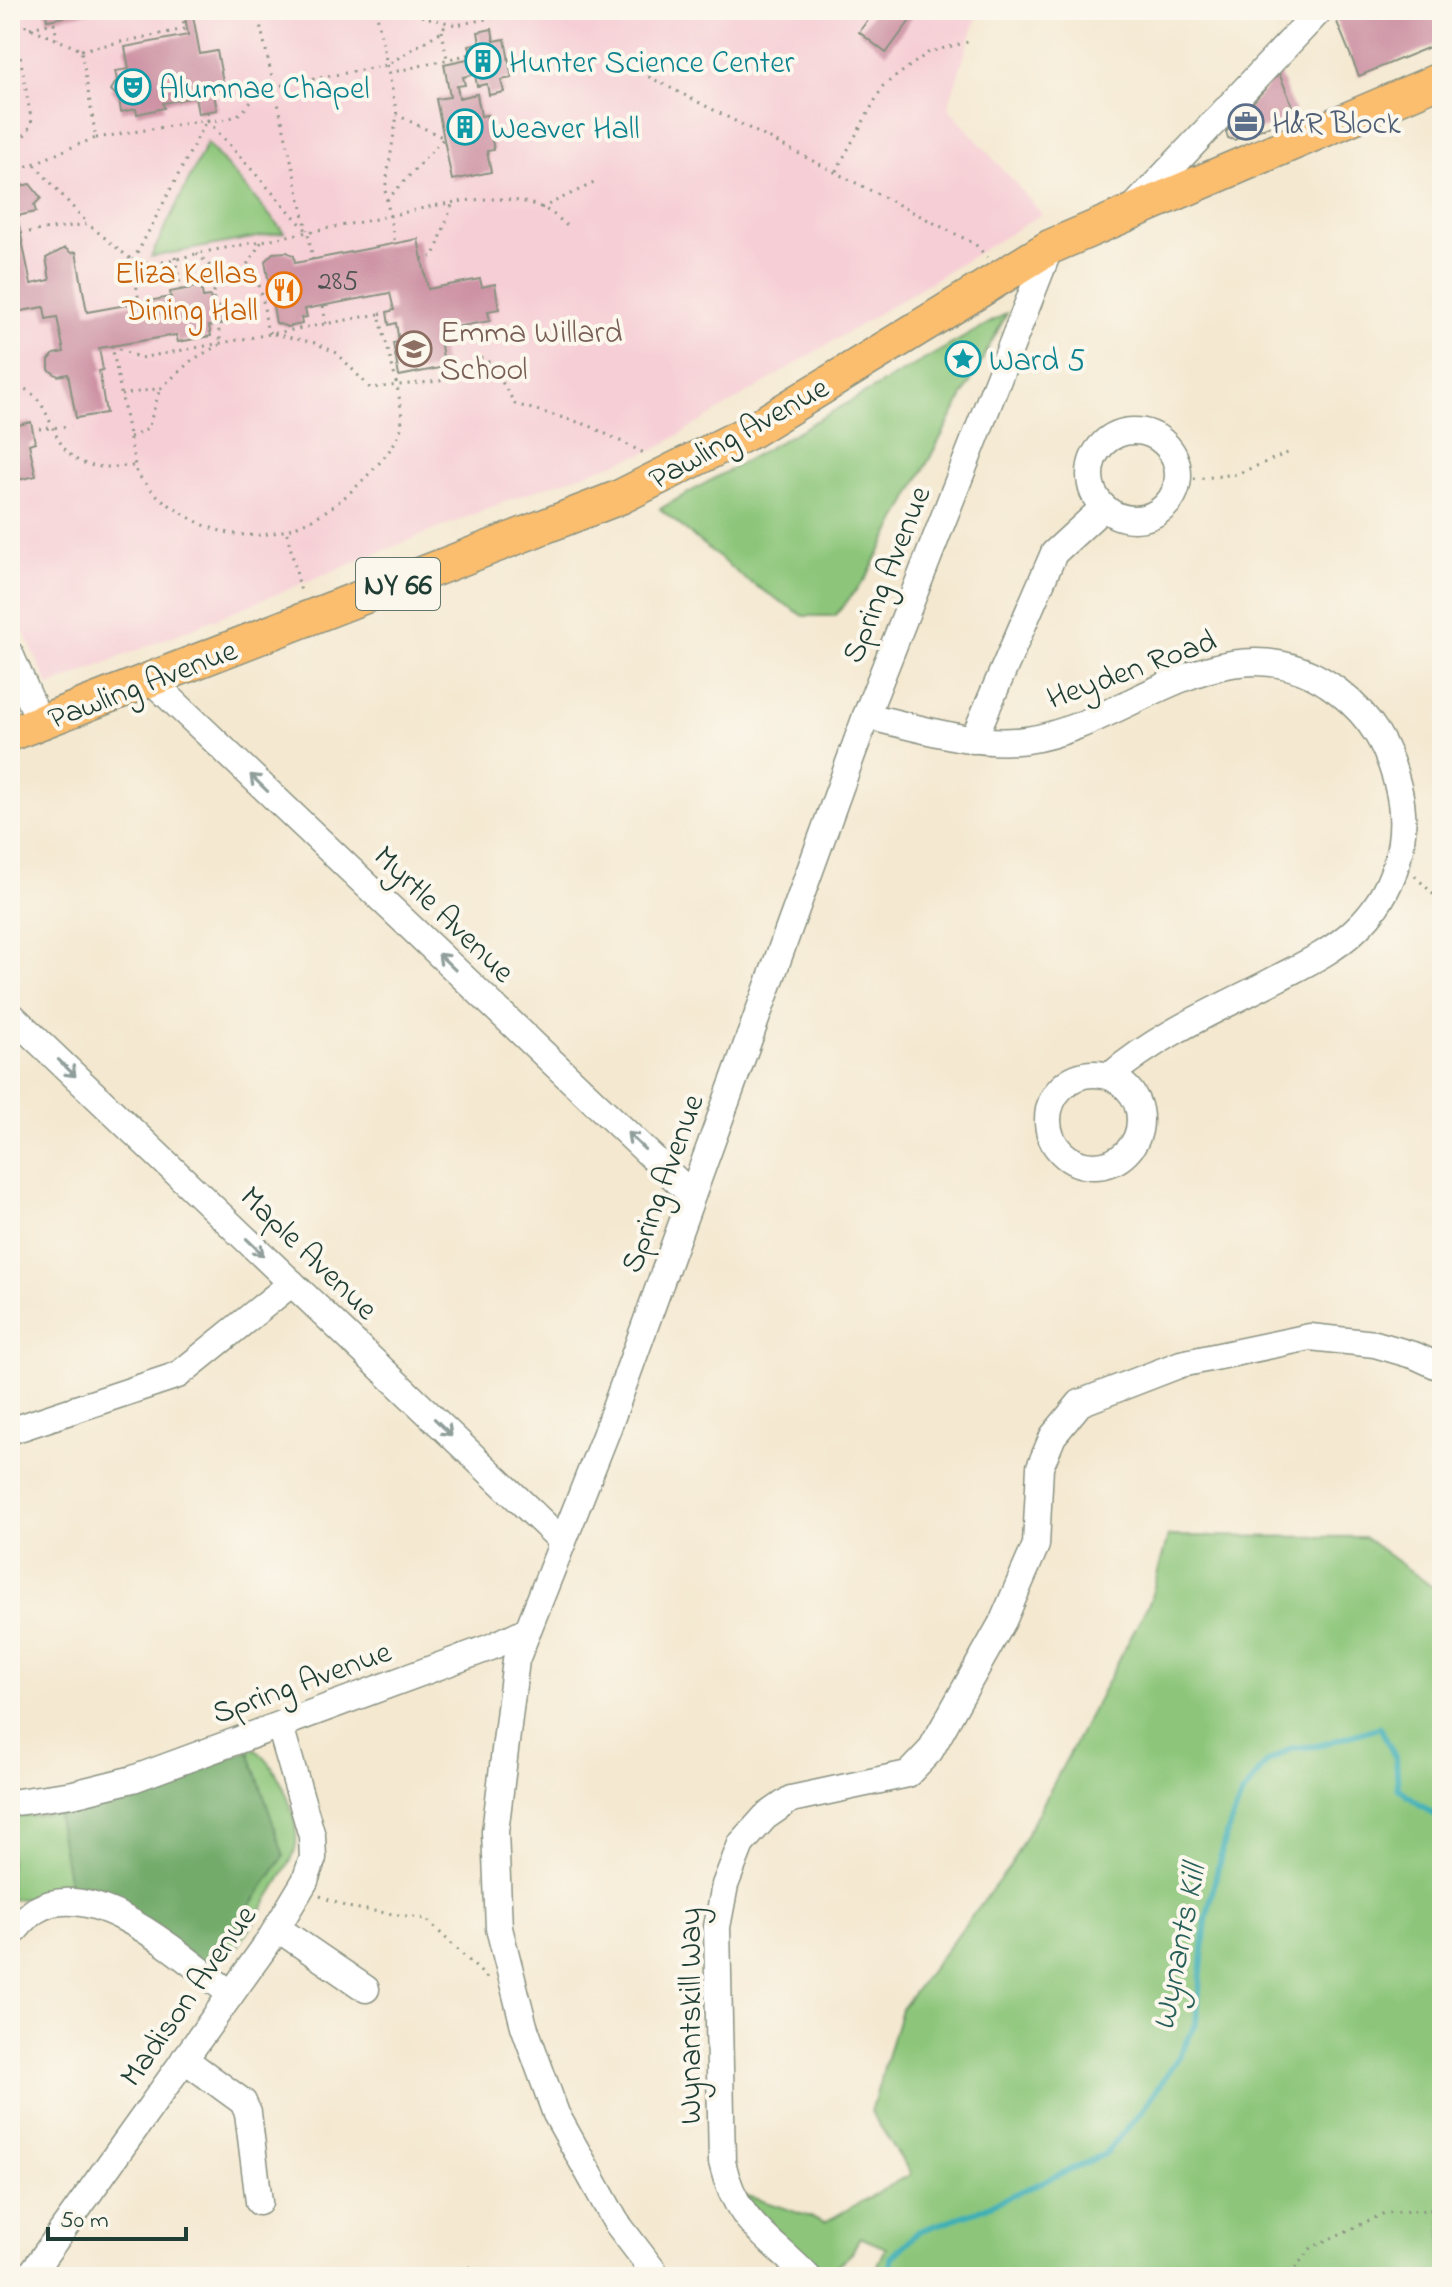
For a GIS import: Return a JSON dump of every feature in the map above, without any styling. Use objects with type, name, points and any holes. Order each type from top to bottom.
[{"type":"main road","name":"Pawling Avenue","points":[[25,728],[620,497],[751,431],[1050,247],[1132,209],[1442,79]]},
{"type":"street","points":[[1132,209],[1320,10]]},
{"type":"street","name":"Spring Avenue","points":[[10,1803],[73,1794],[133,1779],[501,1643],[525,1631],[606,1433],[866,716],[1050,247]]},
{"type":"street","points":[[1122,433],[1152,434],[1165,443],[1173,454],[1178,481],[1167,506],[1156,514],[1128,519],[1104,507],[1095,495],[1092,465],[1108,440],[1122,433]]},
{"type":"street","points":[[973,740],[1054,553],[1104,507]]},
{"type":"street","points":[[10,654],[25,728]]},
{"type":"street","name":"Heyden Road","points":[[866,716],[973,740],[1025,740],[1050,735],[1213,667],[1243,663],[1304,672],[1354,704],[1382,740],[1400,794],[1398,867],[1381,900],[1338,945],[1141,1049],[1111,1075]]},
{"type":"street","name":"Myrtle Avenue","points":[[151,680],[692,1195]]},
{"type":"street","name":"Maple Avenue","points":[[10,1014],[562,1541]]},
{"type":"street","points":[[10,1431],[178,1375],[292,1283]]},
{"type":"street","name":"Wynantskill Way","points":[[808,2277],[745,2219],[728,2189],[722,2162],[717,1927],[725,1885],[741,1844],[765,1817],[791,1799],[908,1774],[930,1751],[1003,1621],[1036,1545],[1040,1467],[1053,1436],[1080,1403],[1181,1364],[1310,1337],[1375,1344],[1416,1356],[1442,1368]]},
{"type":"street","points":[[525,1631],[516,1660],[506,1726],[495,1832],[499,1928],[524,2026],[556,2114],[616,2222],[658,2277]]},
{"type":"street","name":"Madison Avenue","points":[[29,2277],[277,1928],[305,1881],[313,1858],[312,1836],[280,1726]]},
{"type":"street","points":[[10,1936],[36,1910],[50,1905],[65,1903],[101,1907],[135,1924],[231,1994]]},
{"type":"street","points":[[277,1928],[366,1989]]},
{"type":"street","points":[[184,2059],[243,2102],[248,2113],[259,2202]]},
{"type":"path","points":[[10,19],[81,50],[185,29],[181,10]]},
{"type":"path","points":[[376,10],[397,115],[385,190],[395,244]]},
{"type":"path","points":[[398,10],[456,25],[531,10]]},
{"type":"path","points":[[558,10],[575,13]]},
{"type":"path","points":[[257,11],[313,260]]},
{"type":"path","points":[[30,28],[54,23],[57,39]]},
{"type":"path","points":[[10,172],[35,165],[59,149],[96,138],[207,120],[221,121],[244,113],[257,90],[274,85],[387,65],[442,31],[446,23]]},
{"type":"path","points":[[442,31],[447,60]]},
{"type":"path","points":[[836,171],[883,86],[929,52],[968,42]]},
{"type":"path","points":[[10,45],[20,56],[32,124],[10,157]]},
{"type":"path","points":[[81,50],[96,138]]},
{"type":"path","points":[[389,73],[471,54]]},
{"type":"path","points":[[620,62],[836,171],[982,250]]},
{"type":"path","points":[[139,303],[133,261],[207,120],[207,112]]},
{"type":"path","points":[[387,200],[444,138],[397,115]]},
{"type":"path","points":[[207,120],[308,232]]},
{"type":"path","points":[[35,165],[88,224],[140,264],[452,205],[506,201],[541,208],[570,229]]},
{"type":"path","points":[[541,208],[594,183]]},
{"type":"path","points":[[422,259],[434,256],[452,205]]},
{"type":"path","points":[[21,233],[88,224]]},
{"type":"path","points":[[243,271],[262,241]]},
{"type":"path","points":[[197,253],[220,276]]},
{"type":"path","points":[[175,257],[181,290]]},
{"type":"path","points":[[220,276],[243,271],[259,280],[267,329],[273,335],[315,343],[337,353],[370,388],[395,388],[450,380],[480,358],[488,360],[504,369],[502,382],[515,404],[588,425],[674,471]]},
{"type":"path","points":[[215,308],[213,294],[220,276]]},
{"type":"path","points":[[323,306],[326,324]]},
{"type":"path","points":[[379,314],[401,428],[372,472],[331,511],[286,532],[247,537],[198,523],[144,484],[135,466],[112,346],[140,358],[387,312]]},
{"type":"path","points":[[218,325],[221,344]]},
{"type":"path","points":[[130,437],[141,435],[148,429],[161,388],[192,360],[221,344]]},
{"type":"path","points":[[10,385],[27,386],[39,397],[51,428],[64,449],[89,465],[135,466]]},
{"type":"path","points":[[121,395],[161,388]]},
{"type":"path","points":[[39,429],[71,426]]},
{"type":"path","points":[[1178,481],[1237,474],[1290,452]]},
{"type":"path","points":[[286,532],[298,585]]},
{"type":"path","points":[[1398,867],[1419,878],[1442,903]]},
{"type":"path","points":[[314,1892],[347,1907],[426,1919],[491,1982]]},
{"type":"path","points":[[1295,2268],[1312,2247],[1385,2213],[1442,2209]]},
{"type":"path","points":[[445,2270],[472,2267],[487,2277]]},
{"type":"shaded area","name":"Emma Willard School","points":[[10,10],[979,10],[948,107],[1042,214],[656,449],[514,498],[49,686],[10,602]]},
{"type":"green space","points":[[207,143],[284,232],[151,257]]},
{"type":"green space","points":[[1007,313],[866,578],[835,616],[804,616],[745,579],[660,509]]},
{"type":"green space","points":[[1168,1536],[1364,1537],[1442,1594],[1442,2275],[879,2277],[878,2265],[886,2248],[860,2237],[852,2252],[828,2273],[761,2221],[745,2195],[825,2222],[911,2174],[871,2112],[901,2009],[1010,1866],[1150,1601]]},
{"type":"green space","points":[[254,1749],[272,1767],[287,1796],[296,1842],[294,1854],[284,1873],[232,1952],[210,1959],[50,1896],[10,1900],[10,1817],[86,1811]]},
{"type":"green space","points":[[249,1751],[284,1856],[210,1965],[71,1895],[57,1816],[102,1804]]},
{"type":"building","points":[[45,10],[94,10],[94,12],[47,20]]},
{"type":"building","name":"Alumnae Chapel","points":[[184,10],[192,10],[200,54],[217,51],[225,92],[214,94],[217,110],[198,113],[195,97],[163,103],[164,108],[137,114],[136,109],[121,112],[119,98],[111,90],[117,80],[115,71],[129,69],[125,47],[188,35]]},
{"type":"building","points":[[875,10],[918,10],[886,53],[859,32]]},
{"type":"building","points":[[1332,10],[1364,10],[1367,16],[1381,10],[1442,10],[1442,42],[1359,76]]},
{"type":"building","points":[[492,29],[494,41],[505,39],[512,78],[501,80],[504,92],[489,95],[487,84],[477,86],[475,74],[463,77],[465,85],[457,86],[459,98],[477,94],[481,116],[487,115],[494,150],[487,151],[491,172],[452,180],[436,99],[450,97],[444,64],[472,58],[469,45],[480,43],[478,32]]},
{"type":"building","points":[[1279,73],[1296,115],[1234,140],[1228,138],[1226,132]]},
{"type":"building","points":[[30,184],[41,198],[34,205],[36,212],[17,216],[31,284],[50,280],[46,258],[65,248],[71,253],[76,252],[87,312],[171,297],[170,292],[201,286],[203,297],[210,296],[213,308],[223,307],[226,323],[209,326],[211,336],[178,342],[176,335],[99,348],[103,370],[99,371],[106,413],[76,418],[68,374],[58,376],[49,370],[49,360],[54,354],[64,352],[57,317],[46,319],[44,307],[10,313],[10,188]]},
{"type":"building","points":[[418,239],[428,289],[480,279],[482,287],[495,284],[499,309],[488,311],[490,321],[438,330],[445,367],[399,376],[393,343],[399,342],[396,323],[389,325],[387,312],[394,310],[390,293],[305,309],[307,317],[301,318],[302,324],[288,327],[276,323],[265,261],[273,253],[287,252],[294,256],[295,263]]},
{"type":"building","points":[[31,422],[35,442],[29,444],[36,476],[13,481],[10,427]]},
{"type":"waterway","name":"Wynants Kill","points":[[892,2277],[891,2258],[919,2231],[977,2211],[1105,2154],[1142,2111],[1182,2052],[1196,2022],[1206,1920],[1224,1841],[1241,1797],[1266,1763],[1292,1748],[1317,1746],[1380,1727],[1396,1759],[1398,1788],[1442,1821]]},
{"type":"place","name":"Hunter Science Center","points":[[483,61]]},
{"type":"place","name":"Alumnae Chapel","points":[[133,87]]},
{"type":"place","name":"H&R Block","points":[[1246,122]]},
{"type":"place","name":"Weaver Hall","points":[[465,127]]},
{"type":"place","name":"Eliza Kellas Dining Hall","points":[[284,290]]},
{"type":"place","name":"Emma Willard School","points":[[414,349]]},
{"type":"place","name":"Ward 5","points":[[963,359]]}]
